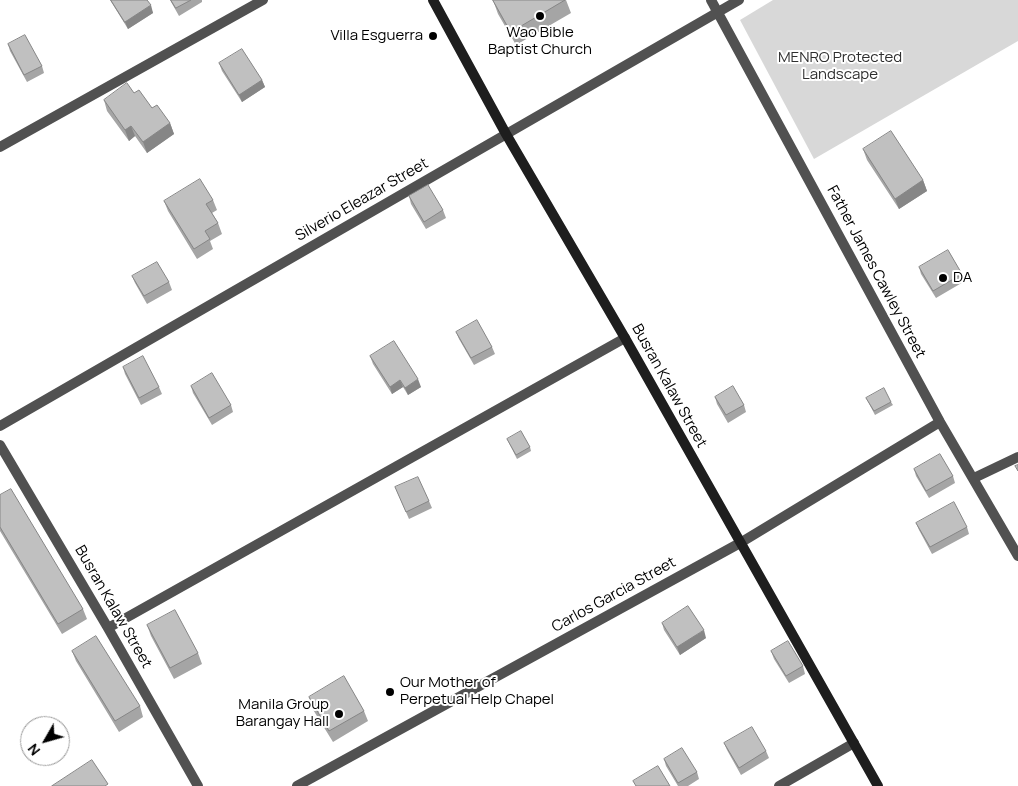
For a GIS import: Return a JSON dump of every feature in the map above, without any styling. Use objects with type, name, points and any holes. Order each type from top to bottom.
[{"type":"street","points":[[0,147],[263,0]]},
{"type":"street","name":"Busran Kalaw Street","points":[[433,0],[506,134],[625,338],[878,786]]},
{"type":"street","name":"Father James Cawley Street","points":[[711,0],[940,422],[1018,556]]},
{"type":"street","name":"Silverio Eleazar Street","points":[[0,426],[739,0]]},
{"type":"street","points":[[108,628],[625,338]]},
{"type":"street","name":"Carlos Garcia Street","points":[[297,786],[740,543],[940,422]]},
{"type":"street","name":"Busran Kalaw Street","points":[[0,445],[108,628],[195,785]]},
{"type":"street","points":[[974,478],[1018,457]]},
{"type":"street","points":[[779,786],[854,744]]},
{"type":"green space","name":"MENRO Protected Landscape","points":[[773,0],[1018,0],[1018,41],[814,159],[740,20]]},
{"type":"building","points":[[111,0],[147,0],[151,5],[125,22]]},
{"type":"building","points":[[171,0],[191,0],[176,8]]},
{"type":"building","points":[[493,0],[565,0],[511,32]]},
{"type":"building","points":[[25,35],[42,66],[24,75],[8,44]]},
{"type":"building","points":[[242,49],[262,80],[239,95],[219,63]]},
{"type":"building","points":[[127,83],[134,93],[139,90],[152,108],[157,105],[170,123],[143,142],[131,126],[125,130],[104,100]]},
{"type":"building","points":[[891,131],[923,180],[895,199],[863,149]]},
{"type":"building","points":[[200,179],[213,200],[206,204],[218,223],[205,231],[210,239],[194,249],[164,201]]},
{"type":"building","points":[[428,185],[443,210],[424,222],[409,196]]},
{"type":"building","name":"DA","points":[[948,250],[962,274],[933,291],[919,267]]},
{"type":"building","points":[[157,262],[169,282],[144,296],[132,276]]},
{"type":"building","points":[[477,320],[492,347],[471,358],[456,332]]},
{"type":"building","points":[[394,341],[418,379],[405,388],[400,380],[390,387],[370,356]]},
{"type":"building","points":[[143,356],[159,387],[139,398],[123,367]]},
{"type":"building","points":[[212,373],[231,405],[209,418],[191,386]]},
{"type":"building","points":[[733,386],[744,405],[726,415],[715,397]]},
{"type":"building","points":[[884,388],[891,402],[874,411],[866,398]]},
{"type":"building","points":[[521,431],[530,447],[516,455],[507,439]]},
{"type":"building","points":[[940,454],[953,476],[926,491],[914,469]]},
{"type":"building","points":[[418,477],[429,501],[406,512],[395,487]]},
{"type":"building","points":[[11,489],[83,609],[58,624],[0,527],[0,495]]},
{"type":"building","points":[[954,502],[967,527],[930,547],[916,523]]},
{"type":"building","points":[[688,606],[704,630],[677,647],[662,623]]},
{"type":"building","points":[[175,610],[198,653],[170,668],[147,625]]},
{"type":"building","points":[[96,636],[140,706],[115,721],[72,651]]},
{"type":"building","points":[[788,641],[803,666],[786,676],[771,651]]},
{"type":"building","points":[[344,676],[364,711],[329,731],[309,697]]},
{"type":"building","points":[[752,727],[766,751],[739,768],[724,743]]},
{"type":"building","points":[[682,748],[697,772],[678,783],[664,759]]},
{"type":"building","points":[[92,760],[108,784],[105,786],[52,786]]},
{"type":"building","points":[[658,766],[670,786],[636,786],[633,781]]},
{"type":"place","name":"Wao Bible Baptist Church","points":[[540,16]]},
{"type":"place","name":"Villa Esguerra","points":[[433,36]]},
{"type":"place","name":"DA","points":[[943,278]]},
{"type":"place","name":"Our Mother of Perpetual Help Chapel","points":[[390,692]]},
{"type":"place","name":"Manila Group Barangay Hall","points":[[339,714]]}]
